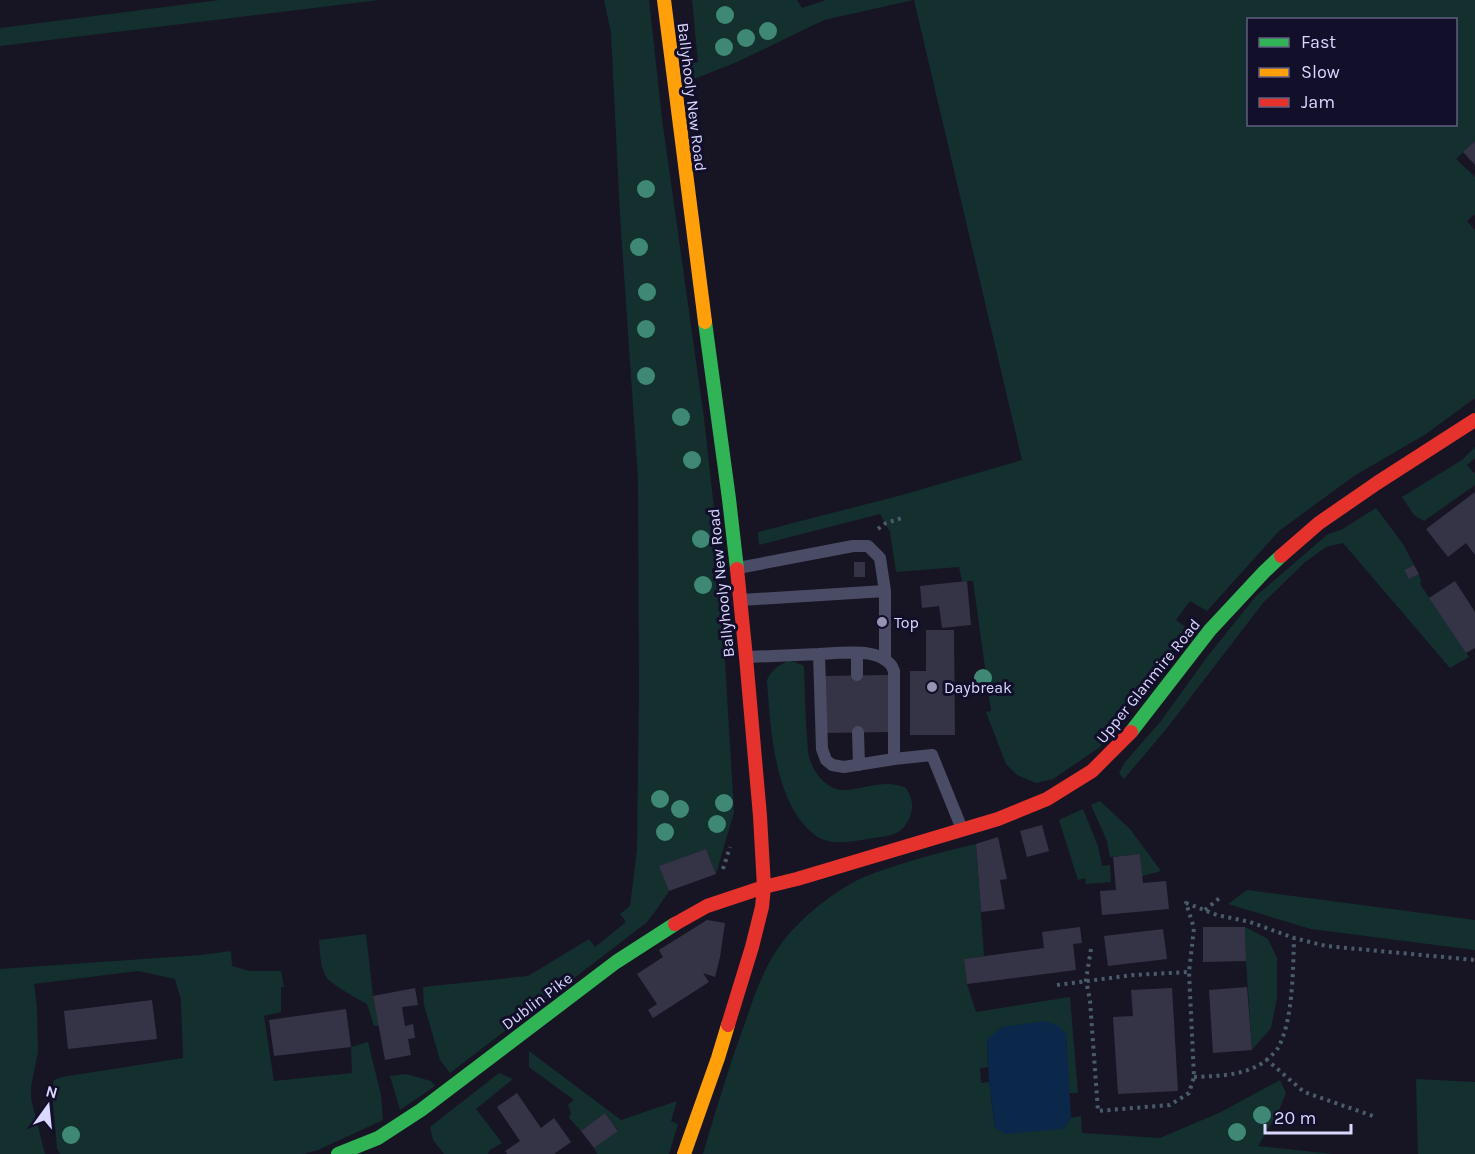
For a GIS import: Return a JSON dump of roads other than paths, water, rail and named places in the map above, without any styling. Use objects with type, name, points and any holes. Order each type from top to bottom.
[{"type":"main road","name":"Ballyhooly New Road","points":[[664,0],[729,500],[746,657],[764,887],[762,907],[752,947],[718,1058],[684,1154]]},
{"type":"main road","name":"Upper Glanmire Road","points":[[764,887],[962,830],[1025,808],[1047,799],[1092,771],[1130,734],[1210,630],[1264,572],[1319,523],[1475,420]]},
{"type":"main road","name":"Dublin Pike","points":[[338,1154],[378,1138],[421,1110],[616,962],[675,924],[707,906],[764,887]]},
{"type":"lane","points":[[736,568],[853,546],[868,546],[880,558],[885,591],[885,660]]},
{"type":"lane","points":[[740,600],[885,591]]},
{"type":"lane","points":[[746,657],[857,653],[874,654],[889,662],[894,671],[894,759]]},
{"type":"lane","points":[[857,653],[857,675]]},
{"type":"lane","points":[[819,654],[822,749],[826,760],[832,765],[844,767],[932,755],[962,830]]},
{"type":"lane","points":[[858,732],[859,765]]},
{"type":"water","points":[[1045,1021],[1059,1026],[1066,1034],[1071,1118],[1063,1129],[1005,1134],[995,1127],[989,1082],[987,1040],[1002,1027]]},
{"type":"place","name":"Top","points":[[882,622]]},
{"type":"place","name":"Daybreak","points":[[932,687]]}]
